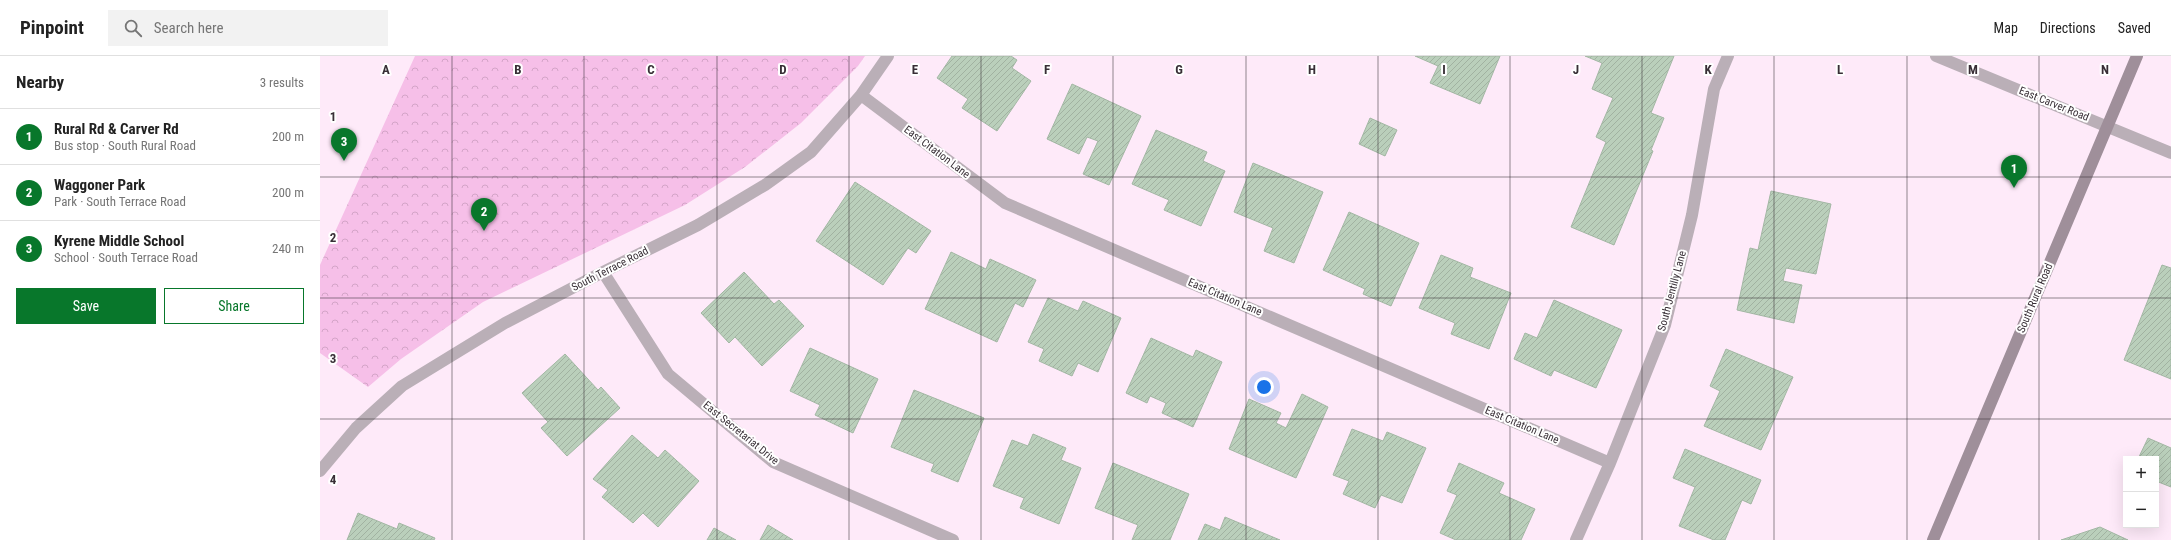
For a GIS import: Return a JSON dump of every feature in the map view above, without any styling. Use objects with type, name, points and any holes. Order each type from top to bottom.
[{"type":"main road","name":"South Rural Road","points":[[1933,540],[2137,56]]},
{"type":"street","name":"South Terrace Road","points":[[320,471],[356,428],[402,386],[505,323],[603,272],[698,226],[765,185],[811,152],[861,95],[888,56]]},
{"type":"street","name":"South Jentilly Lane","points":[[1576,540],[1610,463],[1665,325],[1692,214],[1714,89],[1728,56]]},
{"type":"street","name":"East Carver Road","points":[[1936,56],[2171,153]]},
{"type":"street","name":"East Citation Lane","points":[[861,95],[1005,203],[1610,463]]},
{"type":"street","name":"East Secretariat Drive","points":[[603,272],[668,374],[773,462],[953,540]]},
{"type":"green space","points":[[415,56],[865,56],[858,66],[801,123],[745,167],[685,205],[483,302],[401,359],[368,387],[320,353],[320,265]]},
{"type":"building","points":[[952,56],[1011,56],[1017,60],[1012,68],[1031,81],[997,131],[962,108],[968,99],[937,78]]},
{"type":"building","points":[[1415,56],[1500,56],[1480,104],[1430,83],[1438,66]]},
{"type":"building","points":[[1585,56],[1674,56],[1651,113],[1664,118],[1651,150],[1653,151],[1614,245],[1571,227],[1606,142],[1596,137],[1613,98],[1592,89],[1602,63]]},
{"type":"building","points":[[1072,84],[1141,116],[1109,185],[1083,174],[1098,141],[1087,137],[1079,154],[1047,139]]},
{"type":"building","points":[[1370,118],[1397,130],[1385,156],[1359,144]]},
{"type":"building","points":[[1156,130],[1207,152],[1203,161],[1225,171],[1201,226],[1164,210],[1169,200],[1132,184]]},
{"type":"building","points":[[1253,163],[1323,192],[1294,263],[1264,251],[1273,228],[1234,212]]},
{"type":"building","points":[[855,182],[931,231],[916,253],[908,248],[883,285],[816,241]]},
{"type":"building","points":[[1771,191],[1831,204],[1816,274],[1786,268],[1783,281],[1802,285],[1794,323],[1737,310],[1750,248],[1758,250]]},
{"type":"building","points":[[1349,212],[1419,243],[1391,306],[1363,294],[1365,289],[1323,270]]},
{"type":"building","points":[[951,252],[986,269],[990,259],[1036,280],[1023,307],[1015,303],[997,342],[925,309]]},
{"type":"building","points":[[1441,255],[1473,268],[1470,277],[1511,293],[1489,349],[1451,334],[1455,323],[1419,308]]},
{"type":"building","points":[[2162,265],[2171,268],[2171,379],[2124,360]]},
{"type":"building","points":[[744,272],[774,304],[779,300],[804,326],[762,366],[735,337],[729,343],[701,313]]},
{"type":"building","points":[[1048,298],[1078,311],[1083,301],[1121,318],[1098,372],[1078,363],[1072,376],[1039,361],[1044,349],[1028,342]]},
{"type":"building","points":[[1554,300],[1622,330],[1596,388],[1554,370],[1551,376],[1514,359],[1525,333],[1537,338]]},
{"type":"building","points":[[1151,338],[1193,357],[1196,350],[1222,362],[1193,427],[1162,413],[1166,403],[1150,396],[1147,403],[1126,393]]},
{"type":"building","points":[[810,348],[878,379],[853,433],[815,415],[820,405],[790,391]]},
{"type":"building","points":[[1726,349],[1793,377],[1761,450],[1704,426],[1720,391],[1710,386]]},
{"type":"building","points":[[565,354],[598,390],[601,387],[620,408],[567,456],[541,428],[548,422],[522,393]]},
{"type":"building","points":[[914,390],[984,418],[958,482],[931,471],[934,464],[891,447]]},
{"type":"building","points":[[1302,394],[1328,407],[1296,478],[1229,449],[1249,399],[1281,413],[1276,423],[1286,428]]},
{"type":"building","points":[[1352,429],[1383,441],[1387,432],[1426,448],[1402,503],[1381,495],[1375,508],[1343,494],[1349,481],[1333,475]]},
{"type":"building","points":[[1033,434],[1066,448],[1061,460],[1081,468],[1059,524],[1020,508],[1024,498],[993,486],[1012,440],[1028,446]]},
{"type":"building","points":[[632,435],[658,458],[665,450],[699,481],[658,527],[643,513],[633,523],[602,497],[608,490],[593,479]]},
{"type":"building","points":[[2148,438],[2171,448],[2171,487],[2159,482],[2159,456],[2139,456]]},
{"type":"building","points":[[1685,449],[1761,480],[1751,504],[1742,500],[1725,540],[1714,540],[1679,526],[1695,487],[1673,478]]},
{"type":"building","points":[[1113,463],[1189,494],[1170,540],[1132,540],[1138,525],[1095,508]]},
{"type":"building","points":[[1459,463],[1504,483],[1499,493],[1535,509],[1521,540],[1456,540],[1440,533],[1457,495],[1447,491]]},
{"type":"building","points":[[358,513],[397,529],[399,523],[435,538],[434,540],[347,540]]},
{"type":"building","points":[[1225,517],[1280,540],[1198,540],[1205,524],[1220,530]]},
{"type":"building","points":[[768,525],[793,540],[760,540]]},
{"type":"building","points":[[2100,527],[2128,540],[2061,540]]},
{"type":"building","points":[[714,528],[736,540],[707,540]]},
{"type":"place","name":"Kyrene Middle School","points":[[344,161]]},
{"type":"place","name":"Rural Rd & Carver Rd","points":[[2014,188]]},
{"type":"place","name":"Waggoner Park","points":[[484,231]]}]
